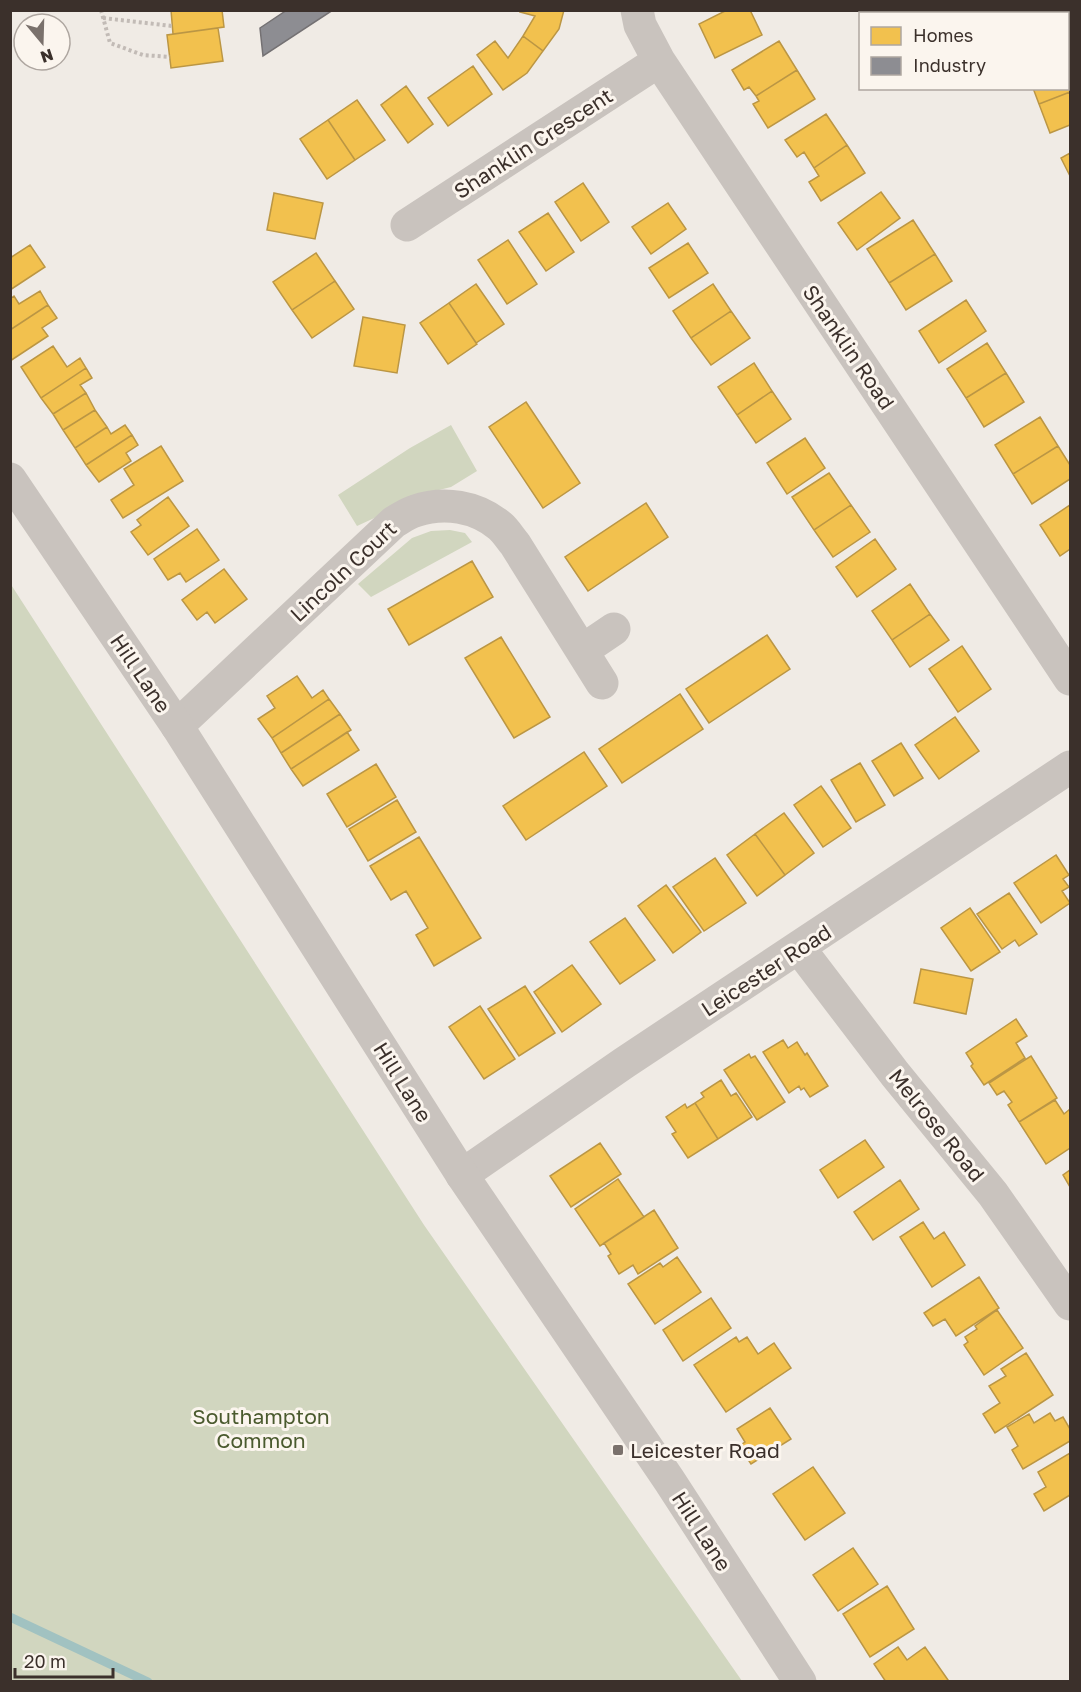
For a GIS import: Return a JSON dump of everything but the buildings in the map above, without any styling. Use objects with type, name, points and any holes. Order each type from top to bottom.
[{"type":"street","name":"Shanklin Road","points":[[637,10],[640,25],[659,61],[1071,679]]},
{"type":"street","name":"Shanklin Crescent","points":[[407,225],[659,61]]},
{"type":"street","name":"Hill Lane","points":[[10,479],[177,726],[462,1175],[669,1480],[800,1682]]},
{"type":"street","name":"Lincoln Court","points":[[177,726],[394,522],[425,508],[461,506],[480,512],[501,527],[515,544],[602,683]]},
{"type":"street","points":[[583,650],[614,629]]},
{"type":"street","name":"Leicester Road","points":[[462,1175],[624,1063],[1071,767]]},
{"type":"street","name":"Melrose Road","points":[[799,948],[896,1074],[993,1194],[1071,1304]]},
{"type":"path","points":[[101,10],[110,43],[143,55],[170,57]]},
{"type":"path","points":[[103,18],[172,26]]},
{"type":"green space","points":[[451,425],[477,471],[451,487],[431,492],[357,526],[338,495],[410,448]]},
{"type":"green space","points":[[450,530],[465,533],[472,542],[371,597],[358,584],[412,538],[431,531]]},
{"type":"green space","name":"Southampton Common","points":[[10,583],[424,1225],[742,1681],[11,1681]]},
{"type":"waterway","points":[[10,1617],[148,1682]]},
{"type":"place","name":"Leicester Road","points":[[618,1450]]}]
